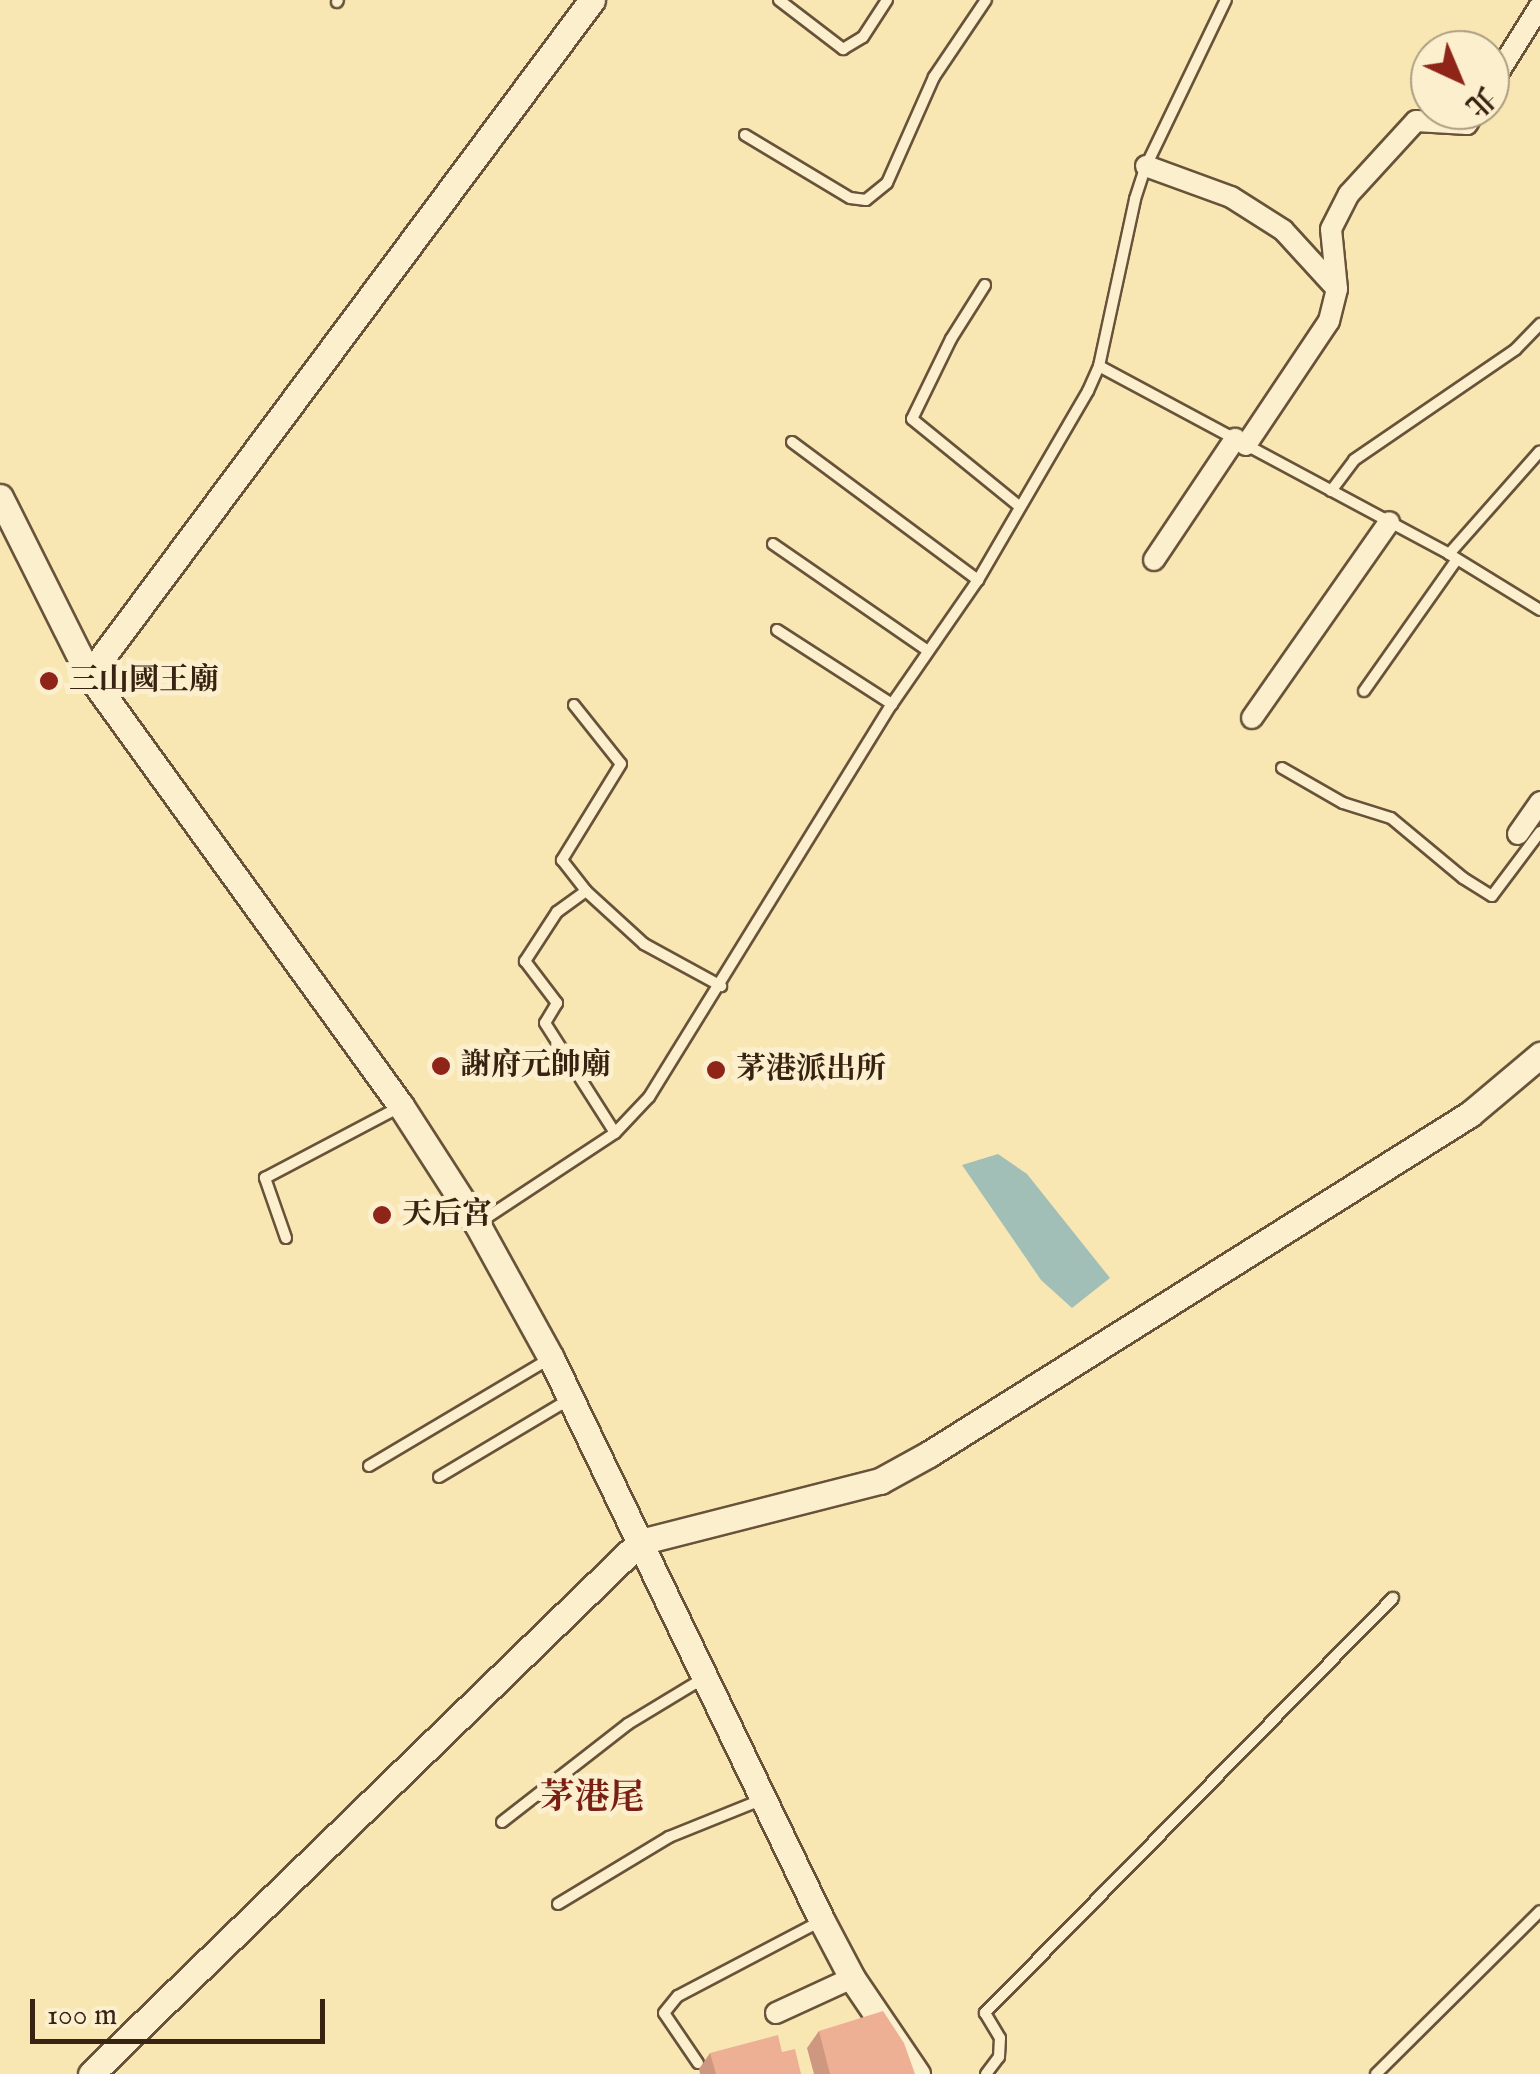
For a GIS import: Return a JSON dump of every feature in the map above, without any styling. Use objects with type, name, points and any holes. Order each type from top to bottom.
[{"type":"street","points":[[89,674],[592,0]]},
{"type":"street","points":[[1510,54],[1540,6]]},
{"type":"street","points":[[1154,560],[1329,321],[1337,290],[1331,229],[1349,194],[1410,128]]},
{"type":"street","points":[[1146,166],[1231,198],[1283,230],[1337,290]]},
{"type":"street","points":[[0,498],[89,674],[189,818],[402,1106],[477,1224],[551,1358],[822,1921],[852,1978],[918,2074]]},
{"type":"street","points":[[1252,718],[1389,522]]},
{"type":"street","points":[[1529,833],[1540,802]]},
{"type":"street","points":[[90,2074],[640,1542],[880,1481],[913,1464],[1470,1114],[1540,1054]]},
{"type":"street","points":[[776,2013],[852,1978]]},
{"type":"lane","points":[[779,0],[843,49],[863,37],[887,0]]},
{"type":"lane","points":[[746,134],[850,198],[866,200],[887,183],[934,77],[986,0]]},
{"type":"lane","points":[[477,1224],[615,1133],[649,1097],[722,986],[892,704],[978,580],[1099,366],[1135,199],[1146,166],[1226,0]]},
{"type":"lane","points":[[985,285],[951,339],[912,419],[1018,506]]},
{"type":"lane","points":[[1331,490],[1354,460],[1516,349],[1540,324]]},
{"type":"lane","points":[[1099,366],[1453,556],[1540,610]]},
{"type":"lane","points":[[792,442],[978,580]]},
{"type":"lane","points":[[1364,691],[1453,556],[1540,451]]},
{"type":"lane","points":[[773,544],[928,651]]},
{"type":"lane","points":[[777,630],[892,704]]},
{"type":"lane","points":[[574,705],[622,764],[562,860],[586,891],[644,944],[722,986]]},
{"type":"lane","points":[[1282,768],[1342,803],[1391,818],[1463,878],[1492,896],[1529,833]]},
{"type":"lane","points":[[586,891],[557,912],[525,960],[557,1003],[545,1023],[615,1133]]},
{"type":"lane","points":[[286,1238],[265,1178],[402,1106]]},
{"type":"lane","points":[[369,1466],[551,1358]]},
{"type":"lane","points":[[439,1477],[570,1399]]},
{"type":"lane","points":[[986,2074],[999,2057],[1000,2038],[985,2012],[1393,1598]]},
{"type":"lane","points":[[502,1822],[628,1724],[706,1676]]},
{"type":"lane","points":[[558,1904],[669,1837],[762,1800]]},
{"type":"lane","points":[[1376,2074],[1540,1910]]},
{"type":"lane","points":[[698,2063],[664,2013],[678,1996],[822,1921]]},
{"type":"water","points":[[998,1154],[1027,1174],[1110,1278],[1072,1308],[1041,1280],[962,1165]]},
{"type":"building","points":[[883,2011],[904,2043],[915,2074],[830,2074],[819,2031]]},
{"type":"building","points":[[778,2035],[782,2052],[795,2049],[801,2074],[716,2074],[710,2053]]},
{"type":"place","name":"三山國王廟","points":[[49,681]]},
{"type":"place","name":"謝府元帥廟","points":[[441,1066]]},
{"type":"place","name":"茅港派出所","points":[[716,1070]]},
{"type":"place","name":"天后宮","points":[[382,1215]]},
{"type":"district","name":"茅港尾","points":[[592,1799]]}]
